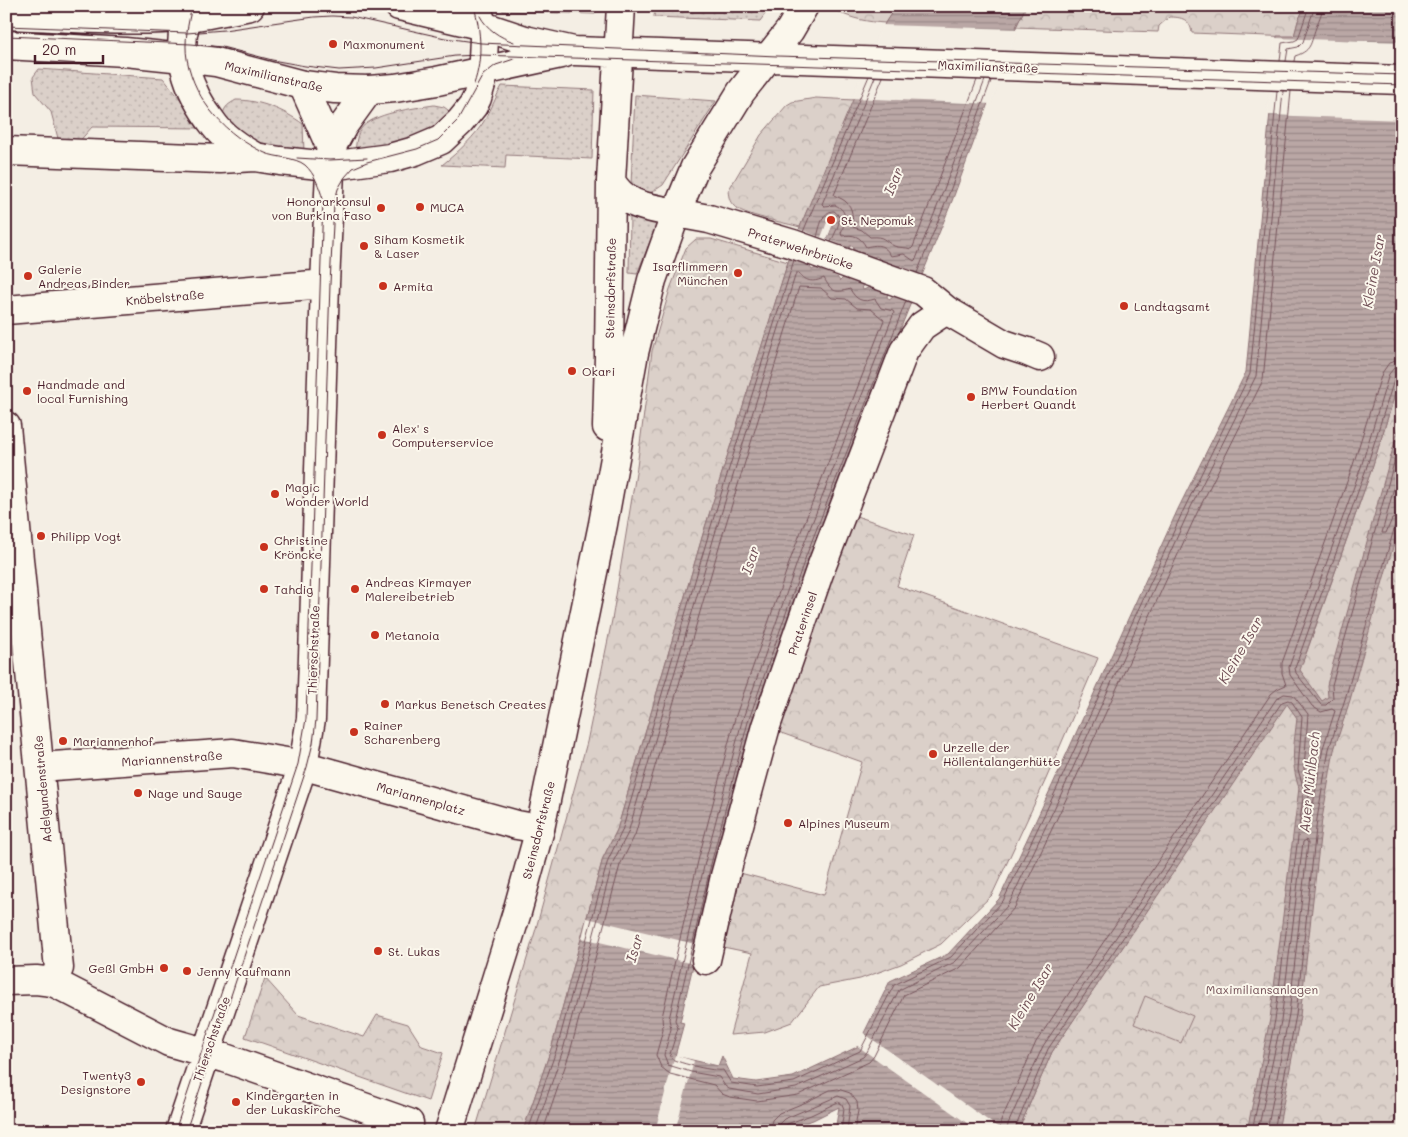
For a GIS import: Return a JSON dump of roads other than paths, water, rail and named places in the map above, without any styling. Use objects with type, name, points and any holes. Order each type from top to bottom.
[{"type":"main road","points":[[6,15],[130,19],[250,6]]},
{"type":"main road","name":"Maximilianstraße","points":[[399,6],[480,16],[525,40],[574,51],[1402,80]]},
{"type":"main road","name":"Steinsdorfstraße","points":[[603,524],[609,357],[611,181],[621,6]]},
{"type":"main road","name":"Steinsdorfstraße","points":[[449,1131],[517,912],[540,829],[603,524],[634,353],[652,280],[695,167],[741,92],[790,30],[804,6]]},
{"type":"main road","points":[[190,12],[184,30],[183,58],[189,82],[215,127],[229,140],[255,156]]},
{"type":"main road","points":[[6,150],[220,159],[255,156],[280,161],[330,157],[390,158],[415,151],[441,140],[460,122],[478,98],[484,70],[484,38],[480,16]]},
{"type":"main road","name":"Maximilianstraße","points":[[6,45],[125,52],[216,62],[303,85],[335,89],[369,90],[437,81],[574,51]]},
{"type":"main road","name":"Thierschstraße","points":[[303,85],[330,157]]},
{"type":"main road","name":"Thierschstraße","points":[[180,1131],[303,765],[311,719],[330,157],[343,126],[369,90]]},
{"type":"main road","name":"Praterwehrbrücke","points":[[611,181],[623,197],[632,202],[708,219],[793,244],[924,291],[946,310]]},
{"type":"main road","name":"Knöbelstraße","points":[[6,310],[325,284]]},
{"type":"main road","points":[[946,310],[1004,344],[1040,357]]},
{"type":"main road","name":"Praterinsel","points":[[706,960],[725,876],[766,726],[819,573],[904,351],[922,326],[946,310]]},
{"type":"main road","name":"Adelgundenstraße","points":[[6,426],[59,968],[53,982]]},
{"type":"main road","name":"Mariannenstraße","points":[[40,767],[233,753],[303,765]]},
{"type":"main road","name":"Mariannenplatz","points":[[303,765],[517,825],[540,829]]},
{"type":"main road","points":[[6,982],[36,980],[53,982],[169,1042],[409,1123]]},
{"type":"water","points":[[896,6],[1026,6],[1016,27],[952,201],[893,347],[716,865],[680,1022],[684,1023],[675,1056],[718,1066],[722,1056],[733,1079],[756,1082],[793,1077],[857,1047],[890,981],[948,954],[999,899],[1178,509],[1246,372],[1277,36],[1294,36],[1305,6],[1402,6],[1402,372],[1371,471],[1300,670],[1322,701],[1328,697],[1327,685],[1402,416],[1402,520],[1334,750],[1322,819],[1300,1016],[1278,1131],[1247,1131],[1270,1019],[1299,788],[1294,769],[1297,718],[1287,704],[1052,1052],[1018,1131],[835,1131],[839,1107],[813,1120],[783,1131],[523,1131],[552,1046],[603,858],[617,830],[703,534],[785,271],[800,227],[885,23]],"holes":[[[832,216],[835,219],[816,268],[812,270],[810,267],[829,218]],[[850,246],[853,246],[854,250],[842,279],[840,281],[837,277]],[[874,257],[879,258],[868,288],[863,290],[862,286]],[[900,265],[902,265],[903,269],[892,298],[889,300],[887,296]]]},
{"type":"tram line","points":[[175,1131],[298,764],[306,719],[323,199],[314,177],[305,165],[296,160],[265,153],[251,146],[226,127],[205,103],[191,75],[186,53],[186,40],[192,6]]},
{"type":"tram line","points":[[474,6],[478,26],[480,55],[474,84]]},
{"type":"tram line","points":[[6,26],[187,33],[332,16],[351,17],[445,38],[481,43],[777,56],[1402,75]]},
{"type":"tram line","points":[[480,16],[494,32],[514,42]]},
{"type":"tram line","points":[[6,36],[222,47],[272,60],[339,70],[376,68],[455,56],[480,55],[1402,85]]},
{"type":"tram line","points":[[186,1131],[307,767],[313,743],[316,720],[330,284],[334,204],[338,189],[353,168],[367,162],[417,149],[438,140],[458,120],[483,75],[496,65],[514,59]]},
{"type":"tram line","points":[[297,158],[330,160],[367,158]]},
{"type":"place","name":"Maxmonument","points":[[333,44]]},
{"type":"place","name":"MUCA","points":[[420,207]]},
{"type":"place","name":"Honorarkonsul von Burkina Faso","points":[[381,208]]},
{"type":"place","name":"St. Nepomuk","points":[[831,220]]},
{"type":"place","name":"Siham Kosmetik & Laser","points":[[364,246]]},
{"type":"place","name":"Isarflimmern München","points":[[738,273]]},
{"type":"place","name":"Galerie Andreas Binder","points":[[28,276]]},
{"type":"place","name":"Armita","points":[[383,286]]},
{"type":"place","name":"Landtagsamt","points":[[1124,306]]},
{"type":"place","name":"Okari","points":[[572,371]]},
{"type":"place","name":"Handmade and local Furnishing","points":[[27,391]]},
{"type":"place","name":"BMW Foundation Herbert Quandt","points":[[971,397]]},
{"type":"place","name":"Alex' s Computerservice","points":[[382,435]]},
{"type":"place","name":"Magic Wonder World","points":[[275,494]]},
{"type":"place","name":"Philipp Vogt","points":[[41,536]]},
{"type":"place","name":"Christine Kröncke","points":[[264,547]]},
{"type":"place","name":"Tahdig","points":[[264,589]]},
{"type":"place","name":"Andreas Kirmayer Malereibetrieb","points":[[355,589]]},
{"type":"place","name":"Metanoia","points":[[375,635]]},
{"type":"place","name":"Markus Benetsch Creates","points":[[385,704]]},
{"type":"place","name":"Rainer Scharenberg","points":[[354,732]]},
{"type":"place","name":"Mariannenhof","points":[[63,741]]},
{"type":"place","name":"Urzelle der Höllentalangerhütte","points":[[933,754]]},
{"type":"place","name":"Nage und Sauge","points":[[138,793]]},
{"type":"place","name":"Alpines Museum","points":[[788,823]]},
{"type":"place","name":"St. Lukas","points":[[378,951]]},
{"type":"place","name":"Geßl GmbH","points":[[164,968]]},
{"type":"place","name":"Jenny Kaufmann","points":[[187,971]]},
{"type":"place","name":"Twenty3 Designstore","points":[[141,1082]]},
{"type":"place","name":"Kindergarten in der Lukaskirche","points":[[236,1102]]},
{"type":"water label","name":"Isar","points":[[893,181]]},
{"type":"water label","name":"Kleine Isar","points":[[1373,271]]},
{"type":"water label","name":"Isar","points":[[750,560]]},
{"type":"water label","name":"Kleine Isar","points":[[1240,650]]},
{"type":"water label","name":"Auer Mühlbach","points":[[1309,782]]},
{"type":"water label","name":"Isar","points":[[634,948]]},
{"type":"water label","name":"Kleine Isar","points":[[1030,996]]},
{"type":"park label","name":"Maximiliansanlagen","points":[[1262,989]]}]
